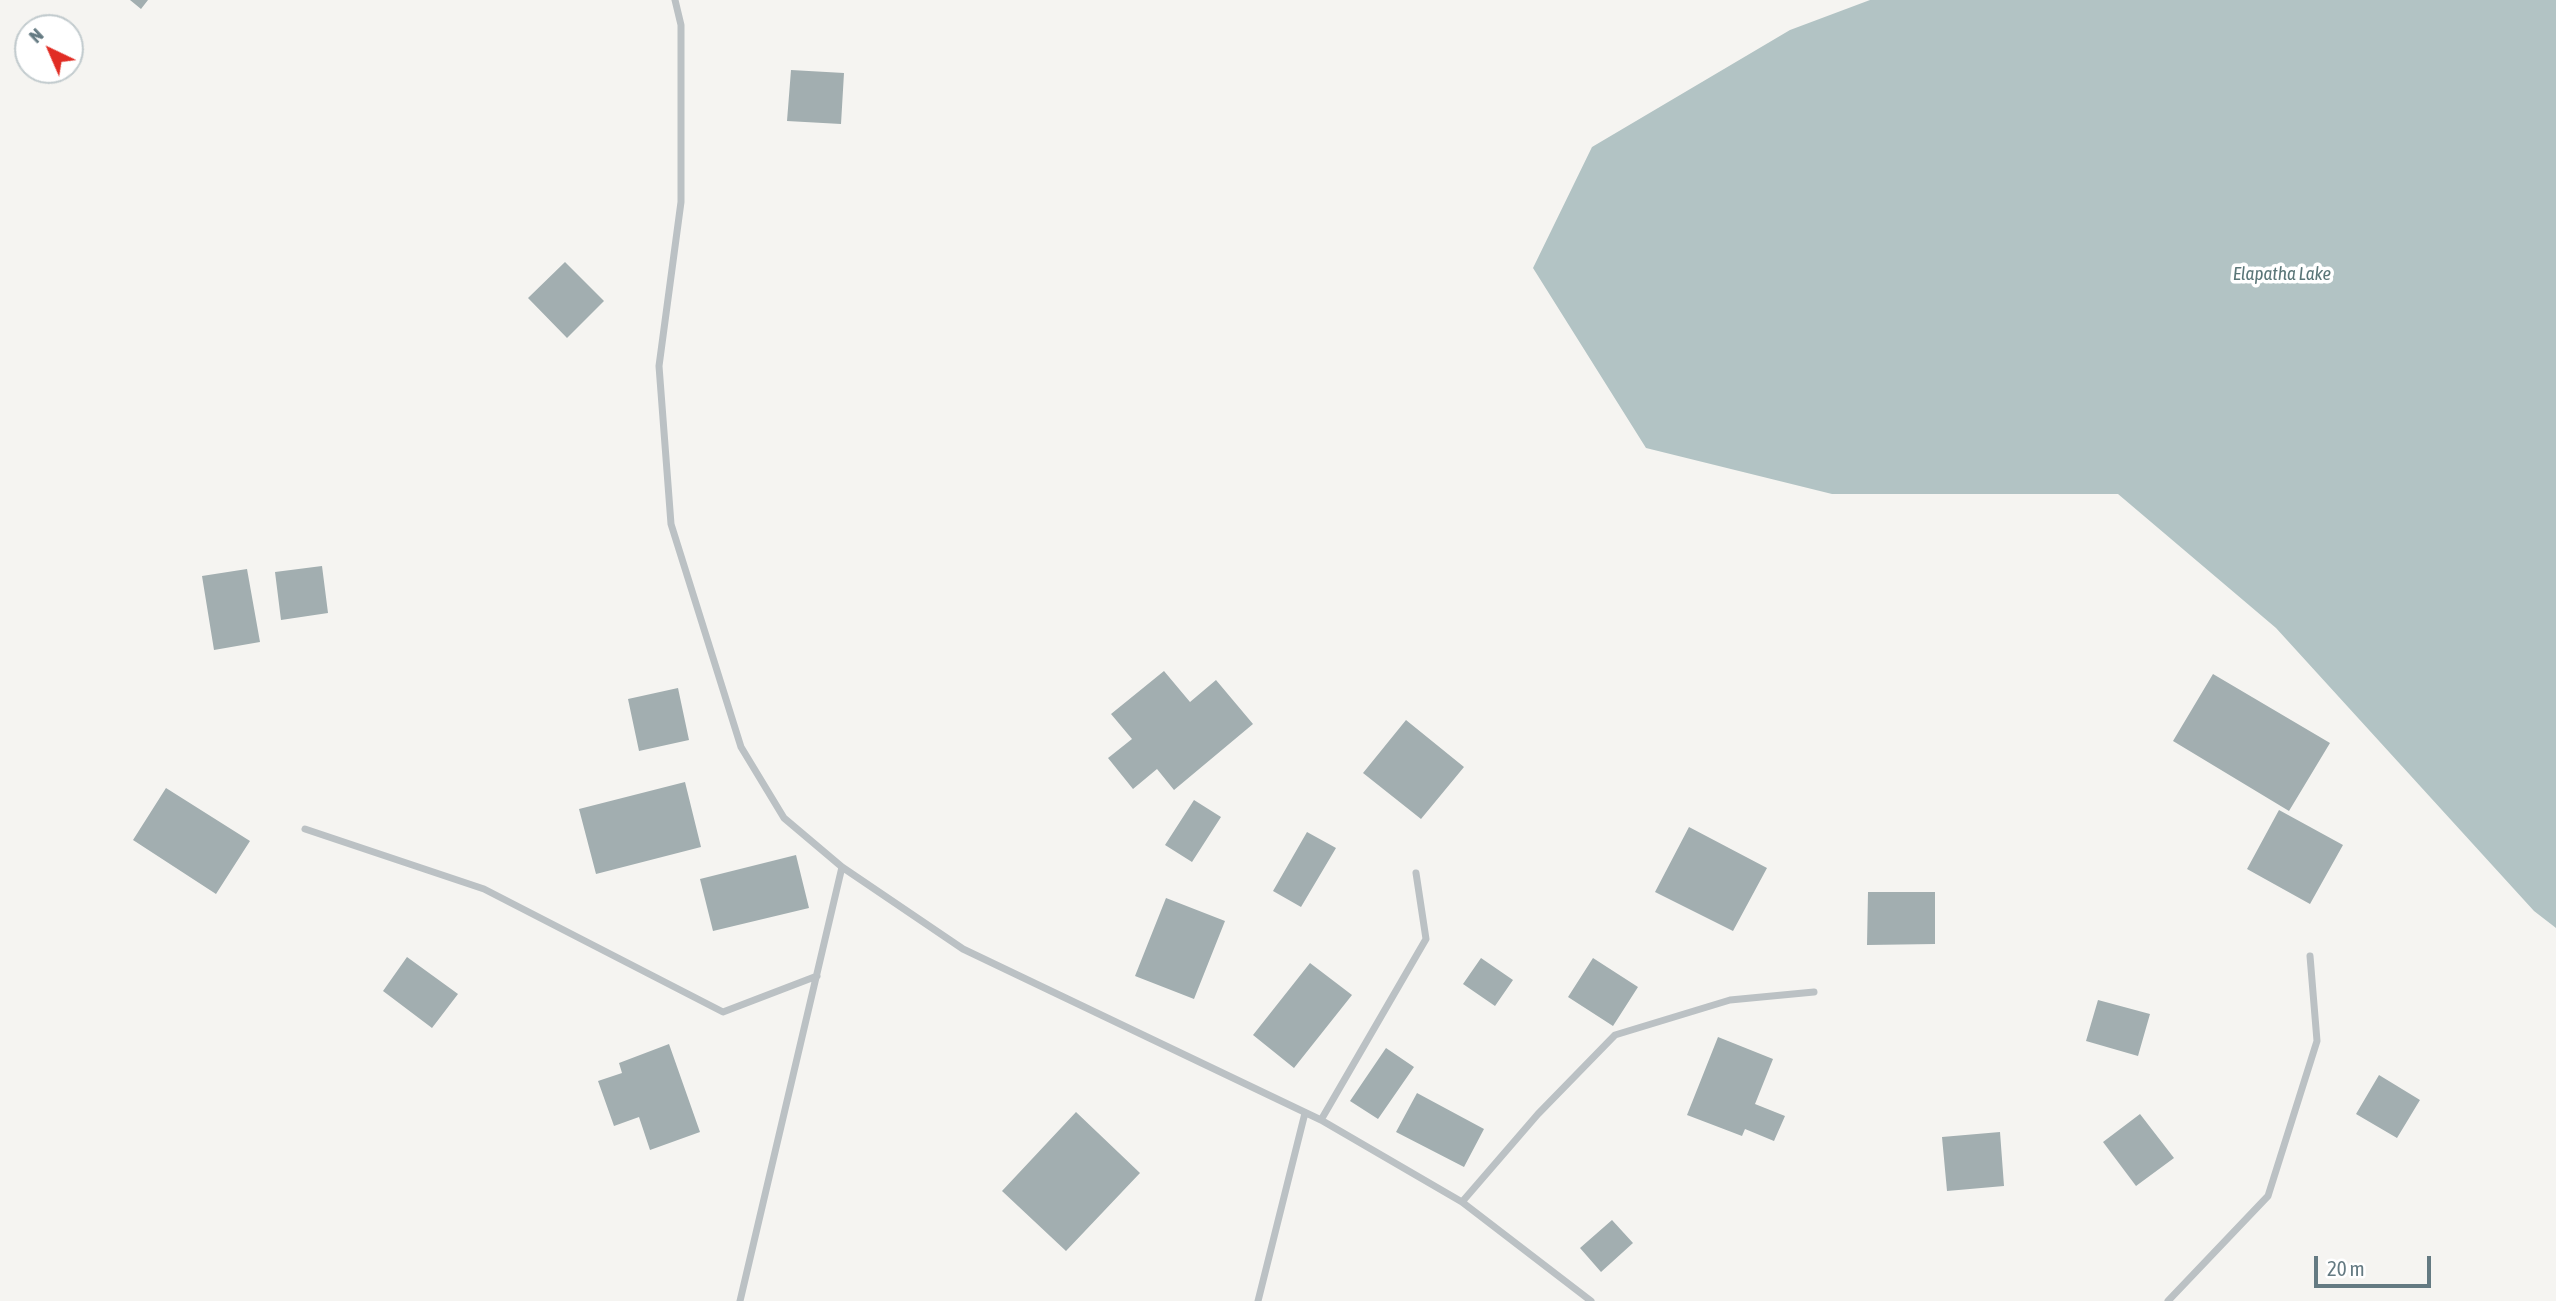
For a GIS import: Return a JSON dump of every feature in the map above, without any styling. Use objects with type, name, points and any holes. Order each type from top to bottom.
[{"type":"street","points":[[675,0],[681,25],[681,202],[659,366],[671,524],[741,747],[784,818],[842,867],[963,949],[1321,1120],[1462,1202],[1591,1301]]},
{"type":"street","points":[[305,829],[484,889],[723,1012],[817,976]]},
{"type":"street","points":[[740,1301],[842,867]]},
{"type":"street","points":[[1321,1120],[1426,939],[1416,873]]},
{"type":"street","points":[[2168,1301],[2268,1196],[2317,1041],[2310,956]]},
{"type":"street","points":[[1462,1202],[1538,1114],[1615,1035],[1730,1000],[1814,992]]},
{"type":"street","points":[[1258,1301],[1305,1114]]},
{"type":"water","name":"Elapatha Lake","points":[[1870,0],[2556,0],[2556,928],[2534,911],[2276,628],[2118,494],[1832,494],[1646,448],[1533,268],[1592,147],[1790,30]]},
{"type":"building","points":[[130,0],[148,0],[141,9]]},
{"type":"building","points":[[791,70],[844,73],[841,124],[787,121]]},
{"type":"building","points":[[565,262],[604,301],[567,338],[528,298]]},
{"type":"building","points":[[322,566],[328,613],[281,620],[275,572]]},
{"type":"building","points":[[247,569],[260,642],[214,650],[202,576]]},
{"type":"building","points":[[1164,671],[1190,702],[1216,680],[1253,724],[1174,790],[1157,769],[1133,789],[1108,758],[1132,739],[1111,714]]},
{"type":"building","points":[[2213,674],[2330,743],[2289,811],[2173,741]]},
{"type":"building","points":[[678,688],[689,740],[639,751],[628,699]]},
{"type":"building","points":[[1406,720],[1464,767],[1421,819],[1363,773]]},
{"type":"building","points":[[685,782],[701,847],[596,874],[579,809]]},
{"type":"building","points":[[166,788],[250,841],[216,894],[133,840]]},
{"type":"building","points":[[1194,800],[1221,817],[1192,862],[1165,845]]},
{"type":"building","points":[[2279,810],[2343,845],[2310,904],[2247,869]]},
{"type":"building","points":[[1689,827],[1767,868],[1733,931],[1655,892]]},
{"type":"building","points":[[1307,832],[1336,848],[1301,907],[1273,891]]},
{"type":"building","points":[[796,855],[809,908],[713,931],[700,879]]},
{"type":"building","points":[[1868,892],[1935,892],[1935,944],[1867,945]]},
{"type":"building","points":[[1166,898],[1225,921],[1194,999],[1135,976]]},
{"type":"building","points":[[407,957],[458,994],[432,1028],[383,991]]},
{"type":"building","points":[[1481,958],[1513,980],[1495,1006],[1463,984]]},
{"type":"building","points":[[1593,958],[1638,987],[1613,1026],[1568,997]]},
{"type":"building","points":[[1310,963],[1352,995],[1294,1068],[1253,1035]]},
{"type":"building","points":[[2098,1000],[2150,1014],[2138,1056],[2086,1041]]},
{"type":"building","points":[[1718,1037],[1773,1059],[1755,1104],[1785,1116],[1774,1141],[1745,1129],[1742,1136],[1687,1115]]},
{"type":"building","points":[[669,1044],[700,1132],[650,1150],[639,1117],[614,1126],[598,1081],[622,1073],[619,1063]]},
{"type":"building","points":[[1386,1048],[1414,1067],[1378,1119],[1350,1101]]},
{"type":"building","points":[[2379,1075],[2420,1100],[2397,1138],[2356,1114]]},
{"type":"building","points":[[1417,1093],[1484,1129],[1464,1167],[1396,1132]]},
{"type":"building","points":[[1076,1112],[1140,1173],[1066,1251],[1002,1191]]},
{"type":"building","points":[[2140,1114],[2174,1158],[2136,1186],[2103,1142]]},
{"type":"building","points":[[2000,1132],[2004,1186],[1947,1191],[1942,1137]]},
{"type":"building","points":[[1612,1220],[1633,1243],[1601,1272],[1580,1248]]}]
